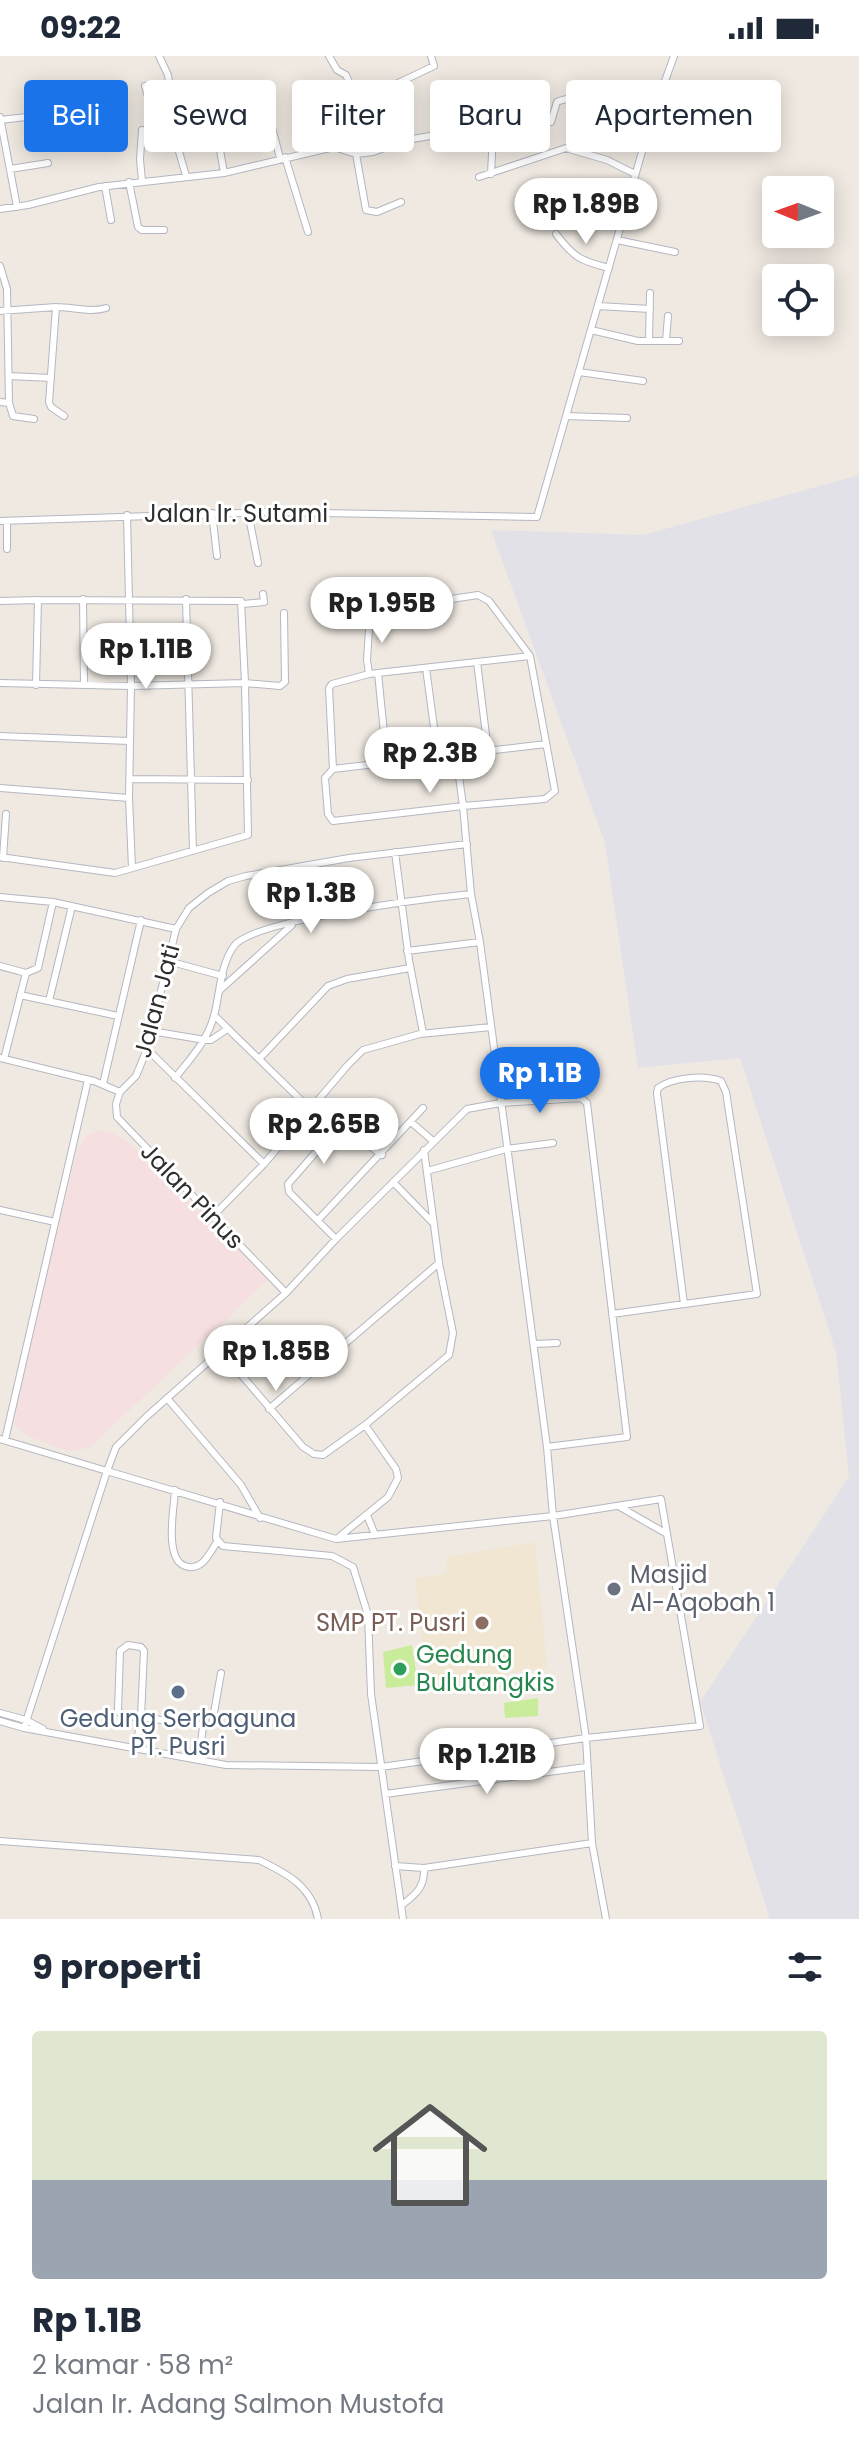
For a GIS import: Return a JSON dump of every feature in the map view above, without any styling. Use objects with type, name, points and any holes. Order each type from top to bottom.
[{"type":"street","points":[[159,56],[169,80]]},
{"type":"street","points":[[329,56],[337,70],[348,80]]},
{"type":"street","points":[[404,80],[434,66],[431,56]]},
{"type":"street","points":[[665,80],[674,56]]},
{"type":"street","points":[[551,122],[557,102],[566,99]]},
{"type":"street","points":[[17,207],[0,118],[24,116]]},
{"type":"street","points":[[142,130],[142,181]]},
{"type":"street","points":[[350,152],[373,152],[406,140],[430,136]]},
{"type":"street","points":[[276,138],[308,232]]},
{"type":"street","points":[[479,177],[566,148],[607,160],[635,174]]},
{"type":"street","points":[[179,152],[186,176]]},
{"type":"street","points":[[220,152],[224,173]]},
{"type":"street","points":[[0,209],[129,182],[224,173],[311,152]]},
{"type":"street","points":[[491,174],[492,152]]},
{"type":"street","points":[[627,418],[566,416],[642,152]]},
{"type":"street","points":[[356,154],[366,210],[377,212],[401,202]]},
{"type":"street","points":[[10,169],[48,163]]},
{"type":"street","points":[[129,182],[138,227],[142,230],[164,230]]},
{"type":"street","points":[[105,186],[111,220]]},
{"type":"street","points":[[556,234],[570,253],[582,261],[609,268]]},
{"type":"street","points":[[617,240],[675,252]]},
{"type":"street","points":[[0,266],[7,289],[3,311],[9,403],[13,416],[34,419]]},
{"type":"street","points":[[649,341],[650,293]]},
{"type":"street","points":[[598,306],[650,309]]},
{"type":"street","points":[[3,311],[56,307],[95,311],[106,308]]},
{"type":"street","points":[[56,307],[49,405],[64,416]]},
{"type":"street","points":[[666,341],[668,316]]},
{"type":"street","points":[[591,330],[638,341],[679,341]]},
{"type":"street","points":[[579,372],[643,381]]},
{"type":"street","points":[[9,376],[51,378]]},
{"type":"street","points":[[0,402],[9,403]]},
{"type":"street","name":"Jalan Ir. Sutami","points":[[4,521],[248,512],[537,517],[566,416]]},
{"type":"street","points":[[248,512],[258,563]]},
{"type":"street","points":[[212,513],[217,556]]},
{"type":"street","points":[[127,515],[132,868]]},
{"type":"street","points":[[4,521],[7,549]]},
{"type":"street","points":[[243,604],[264,602],[263,594]]},
{"type":"street","points":[[369,674],[367,646],[370,614],[378,610],[478,595],[489,601],[530,656],[556,786],[552,795],[545,799],[333,821],[328,814],[325,778],[333,769],[546,744]]},
{"type":"street","points":[[83,599],[84,685]]},
{"type":"street","points":[[186,599],[193,851]]},
{"type":"street","points":[[36,685],[38,600]]},
{"type":"street","points":[[0,601],[239,600],[243,604],[248,835],[115,873],[2,858],[6,814]]},
{"type":"street","points":[[0,683],[283,685],[286,665],[284,613]]},
{"type":"street","points":[[333,769],[329,688],[332,684],[369,674],[530,656]]},
{"type":"street","points":[[477,662],[488,751]]},
{"type":"street","points":[[426,668],[438,757]]},
{"type":"street","points":[[378,673],[387,763]]},
{"type":"street","points":[[0,736],[129,741]]},
{"type":"street","points":[[456,754],[471,894],[534,1344],[553,1516],[586,1738],[592,1843],[606,1919]]},
{"type":"street","points":[[130,779],[248,780]]},
{"type":"street","points":[[0,788],[129,798]]},
{"type":"street","name":"Jalan Jati","points":[[120,1092],[136,1076],[147,1049],[176,929],[189,908],[228,881],[349,858],[467,844]]},
{"type":"street","points":[[395,852],[407,951],[423,1033]]},
{"type":"street","points":[[175,1078],[205,1040],[233,947],[247,936],[401,901],[471,894]]},
{"type":"street","points":[[0,897],[53,902],[176,929]]},
{"type":"street","points":[[0,966],[26,973],[38,968],[53,902]]},
{"type":"street","points":[[49,1001],[72,906]]},
{"type":"street","points":[[103,1084],[141,920]]},
{"type":"street","points":[[219,992],[294,923]]},
{"type":"street","points":[[407,951],[480,942]]},
{"type":"street","points":[[168,961],[223,976]]},
{"type":"street","points":[[260,1058],[328,986],[347,979],[410,968]]},
{"type":"street","points":[[26,973],[2,1059],[103,1084],[120,1092]]},
{"type":"street","points":[[20,995],[118,1016]]},
{"type":"street","points":[[214,1015],[311,1110]]},
{"type":"street","points":[[213,1216],[264,1164],[363,1050],[423,1033],[491,1027]]},
{"type":"street","points":[[151,1031],[211,1040],[226,1030]]},
{"type":"street","points":[[147,1049],[264,1164]]},
{"type":"street","points":[[612,1314],[757,1294],[726,1092],[721,1081],[712,1078],[663,1084],[657,1093],[684,1304]]},
{"type":"street","points":[[0,1713],[47,1731],[226,1765],[381,1767],[586,1738],[700,1726],[661,1499],[553,1516],[336,1539],[260,1518],[220,1502],[2,1440],[88,1080]]},
{"type":"street","name":"Jalan Pinus","points":[[120,1092],[116,1104],[117,1117],[286,1293]]},
{"type":"street","points":[[25,1724],[38,1693],[116,1447],[286,1293],[467,1109],[500,1103],[581,1098],[587,1103],[627,1437],[547,1447]]},
{"type":"street","points":[[318,1220],[423,1108]]},
{"type":"street","points":[[411,1122],[433,1141]]},
{"type":"street","points":[[336,1239],[287,1188],[316,1152],[342,1130],[369,1144],[382,1155]]},
{"type":"street","points":[[427,1171],[506,1149],[553,1143]]},
{"type":"street","points":[[221,1351],[303,1447],[314,1454],[328,1453],[449,1355],[453,1333],[439,1263],[424,1150]]},
{"type":"street","points":[[393,1182],[434,1224]]},
{"type":"street","points":[[0,1210],[55,1222]]},
{"type":"street","points":[[269,1409],[439,1263]]},
{"type":"street","points":[[534,1344],[557,1343]]},
{"type":"street","points":[[167,1398],[241,1485],[260,1518]]},
{"type":"street","points":[[336,1539],[388,1497],[398,1478],[396,1469],[365,1425]]},
{"type":"street","points":[[175,1490],[171,1534],[175,1557],[181,1566],[192,1568],[202,1565],[217,1542],[220,1502]]},
{"type":"street","points":[[620,1507],[667,1534]]},
{"type":"street","points":[[367,1515],[375,1535]]},
{"type":"street","points":[[217,1542],[238,1549],[332,1556],[353,1567],[368,1615],[368,1665],[403,1919]]},
{"type":"street","points":[[136,1748],[141,1717],[145,1656],[141,1647],[128,1645],[120,1651],[118,1710],[122,1716],[141,1717],[168,1721]]},
{"type":"street","points":[[180,1723],[212,1724],[221,1673]]},
{"type":"street","points":[[0,1721],[25,1724]]},
{"type":"street","points":[[199,1759],[203,1726]]},
{"type":"street","points":[[385,1794],[586,1767]]},
{"type":"street","points":[[0,1841],[259,1860],[286,1873],[308,1892],[318,1919]]},
{"type":"street","points":[[395,1866],[424,1868],[592,1843]]},
{"type":"street","points":[[402,1905],[421,1888],[425,1878],[424,1868]]},
{"type":"shaded area","points":[[859,475],[859,1919],[770,1919],[700,1702],[849,1477],[836,1352],[740,1058],[638,1068],[605,843],[491,530],[643,535]]},
{"type":"shaded area","points":[[100,1130],[128,1142],[269,1279],[89,1448],[67,1451],[28,1436],[14,1424],[24,1366],[78,1149],[87,1136]]},
{"type":"shaded area","name":"SMP PT. Pusri","points":[[535,1542],[547,1668],[427,1685],[415,1578],[447,1574],[446,1557]]},
{"type":"green space","name":"Gedung Bulutangkis","points":[[412,1645],[418,1685],[386,1688],[383,1652]]},
{"type":"green space","points":[[538,1698],[538,1716],[505,1718],[504,1703]]},
{"type":"place","name":"Masjid Al-Aqobah 1","points":[[614,1589]]},
{"type":"place","name":"SMP PT. Pusri","points":[[482,1623]]},
{"type":"place","name":"Gedung Bulutangkis","points":[[400,1669]]},
{"type":"place","name":"Gedung Serbaguna PT. Pusri","points":[[178,1692]]}]
